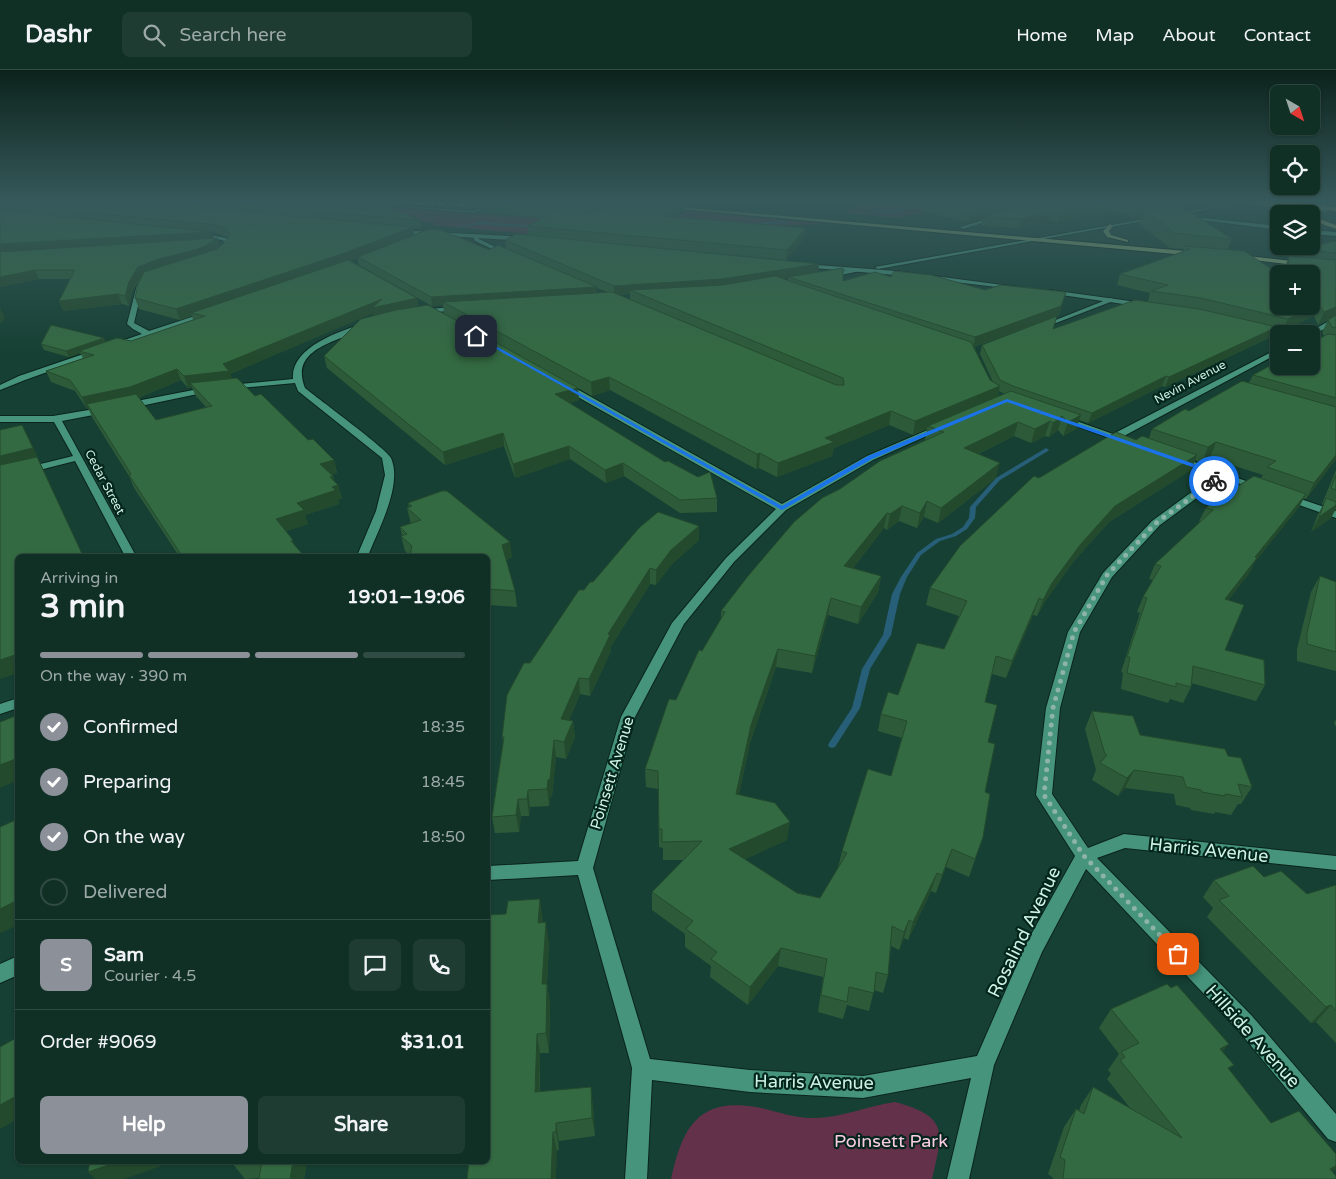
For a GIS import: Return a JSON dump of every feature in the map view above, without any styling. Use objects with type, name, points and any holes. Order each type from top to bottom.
[{"type":"main road","points":[[1194,253],[1208,254]]},
{"type":"main road","points":[[1336,263],[1234,254],[1336,268]]},
{"type":"street","points":[[506,253],[513,256]]},
{"type":"street","points":[[822,277],[958,253]]},
{"type":"street","points":[[800,265],[1028,289]]},
{"type":"street","points":[[145,278],[140,285],[130,324],[149,334]]},
{"type":"street","points":[[1046,291],[1149,306]]},
{"type":"street","points":[[1038,328],[1111,300]]},
{"type":"street","points":[[414,301],[442,317]]},
{"type":"street","points":[[409,314],[465,308]]},
{"type":"street","points":[[0,388],[22,378],[213,312]]},
{"type":"street","points":[[1320,328],[1336,319]]},
{"type":"street","points":[[363,554],[381,510],[388,484],[390,475],[386,457],[301,389],[296,381],[297,365],[314,348],[348,330],[376,321]]},
{"type":"street","points":[[1254,327],[1270,331]]},
{"type":"street","points":[[1320,342],[1336,346]]},
{"type":"street","name":"Nevin Avenue","points":[[1114,437],[1270,355]]},
{"type":"street","points":[[0,419],[22,422],[57,419],[200,390],[296,381]]},
{"type":"street","points":[[556,381],[782,508]]},
{"type":"street","points":[[1212,384],[1230,389]]},
{"type":"street","points":[[1051,416],[1132,443]]},
{"type":"street","name":"Cedar Street","points":[[57,419],[130,554]]},
{"type":"street","name":"Poinsett Avenue","points":[[584,868],[628,717],[678,623],[730,560],[782,508],[870,458],[952,423]]},
{"type":"street","points":[[1168,456],[1336,514]]},
{"type":"street","points":[[0,478],[78,458]]},
{"type":"street","points":[[1084,856],[1044,795],[1053,708],[1074,632],[1113,568],[1156,523],[1222,475]]},
{"type":"street","points":[[0,709],[15,704]]},
{"type":"street","name":"Harris Avenue","points":[[1084,856],[1124,841],[1336,863]]},
{"type":"street","name":"Rosalind Avenue","points":[[958,1179],[984,1065],[1034,948],[1084,856]]},
{"type":"street","name":"Hillside Avenue","points":[[1084,856],[1246,1023],[1336,1131]]},
{"type":"street","points":[[490,873],[584,868],[642,1068],[636,1179]]},
{"type":"street","points":[[0,974],[15,966]]},
{"type":"street","name":"Harris Avenue","points":[[642,1068],[750,1081],[863,1087],[984,1065]]},
{"type":"green space","name":"Poinsett Park","points":[[895,1102],[925,1114],[933,1120],[938,1128],[938,1149],[932,1179],[671,1179],[675,1161],[687,1131],[696,1120],[707,1112],[720,1107],[736,1105],[756,1107],[793,1116],[816,1118],[836,1116]]},
{"type":"building","points":[[0,253],[184,253],[138,267],[129,282],[125,296],[118,294],[59,301],[75,270],[35,270],[0,277]]},
{"type":"building","points":[[205,253],[346,253],[176,309],[135,298],[138,284],[144,272]]},
{"type":"building","points":[[369,253],[516,253],[597,287],[431,297],[358,257]]},
{"type":"building","points":[[535,253],[705,253],[819,264],[722,279],[614,286]]},
{"type":"building","points":[[1179,253],[1247,253],[1270,268],[1270,315],[1201,298],[1151,291],[1168,285],[1120,274]]},
{"type":"building","points":[[1289,256],[1336,260],[1336,307],[1324,312],[1320,306],[1320,265],[1288,265]]},
{"type":"building","points":[[348,260],[417,298],[372,308],[382,299],[223,364],[229,371],[184,376],[177,369],[130,387],[82,397],[70,380],[46,371],[94,355],[79,351],[117,338],[131,341],[205,316],[191,313]]},
{"type":"building","points":[[843,268],[843,281],[875,272],[891,277],[894,271],[931,275],[985,290],[1001,285],[1066,292],[1061,306],[975,337],[788,277]]},
{"type":"building","points":[[775,276],[971,342],[990,380],[1000,386],[915,421],[891,411],[825,438],[834,442],[778,463],[760,453],[757,454],[609,377],[591,382],[443,302],[612,292],[836,385],[844,385],[843,378],[630,290],[723,285]]},
{"type":"building","points":[[1135,300],[1199,309],[1270,325],[1270,330],[1169,377],[1166,376],[1092,413],[1000,380],[982,345],[1057,316],[1053,329]]},
{"type":"building","points":[[428,305],[578,388],[555,394],[665,462],[668,461],[698,477],[710,472],[717,498],[680,500],[623,463],[605,470],[569,446],[513,464],[503,433],[443,452],[324,356],[361,319],[396,310]]},
{"type":"building","points":[[1271,315],[1296,315],[1288,319]]},
{"type":"building","points":[[1336,315],[1336,328],[1332,327],[1328,320]]},
{"type":"building","points":[[51,325],[104,338],[66,351],[41,344]]},
{"type":"building","points":[[1328,334],[1336,335],[1336,398],[1253,375],[1270,366],[1270,375],[1320,375],[1320,338]]},
{"type":"building","points":[[237,378],[255,396],[261,394],[308,440],[313,439],[334,460],[320,464],[333,476],[330,477],[338,485],[332,487],[336,490],[297,503],[304,510],[276,519],[302,554],[181,554],[129,475],[131,474],[87,404],[136,394],[156,420],[212,406],[190,383]]},
{"type":"building","points":[[1242,381],[1336,407],[1336,455],[1314,483],[1267,467],[1276,461],[1216,442],[1208,447],[1152,429],[1185,409],[1189,411]]},
{"type":"building","points":[[1011,391],[1081,415],[1068,422],[1062,416],[1053,423],[1050,421],[1035,429],[1018,422],[964,448],[1000,463],[941,508],[927,501],[920,513],[902,506],[890,514],[887,513],[844,566],[881,576],[861,607],[831,598],[815,656],[778,649],[751,725],[736,794],[775,803],[790,822],[729,849],[797,893],[820,898],[847,853],[842,851],[868,769],[891,776],[907,721],[881,714],[888,692],[898,695],[917,643],[944,649],[967,601],[930,588],[960,546],[1034,476],[1039,478],[1116,432],[1136,440],[1142,436],[1197,455],[1115,506],[1080,545],[1052,583],[1043,600],[1039,598],[1012,661],[996,656],[985,702],[997,705],[988,742],[995,744],[985,792],[990,794],[983,837],[975,859],[952,849],[942,875],[937,873],[913,922],[909,920],[904,932],[892,926],[888,975],[876,972],[874,993],[849,987],[847,1002],[821,995],[827,959],[781,948],[750,987],[711,959],[717,952],[686,929],[693,921],[652,892],[702,841],[662,842],[662,829],[659,829],[658,771],[645,769],[669,699],[676,700],[699,650],[702,651],[725,612],[721,611],[794,522],[822,498],[840,489],[880,461],[944,432],[928,426]]},
{"type":"building","points":[[22,425],[33,448],[0,456],[0,430]]},
{"type":"building","points":[[37,457],[82,554],[15,554],[15,655],[0,660],[0,465]]},
{"type":"building","points":[[1336,475],[1336,490],[1331,488]]},
{"type":"building","points":[[1254,476],[1306,494],[1255,557],[1257,558],[1225,599],[1244,605],[1225,650],[1264,660],[1265,685],[1193,666],[1191,687],[1176,683],[1176,687],[1127,673],[1130,657],[1127,657],[1147,598],[1143,597],[1161,566],[1155,564],[1213,510],[1206,508],[1225,492],[1227,493]]},
{"type":"building","points":[[447,491],[510,542],[502,545],[515,591],[490,589],[490,554],[410,554],[412,546],[401,536],[407,534],[400,527],[421,520],[407,508],[412,506],[408,503]]},
{"type":"building","points":[[1326,498],[1336,502],[1336,505],[1319,517]]},
{"type":"building","points":[[658,512],[699,526],[671,550],[656,570],[650,568],[608,634],[610,635],[589,679],[579,678],[561,719],[573,721],[564,742],[554,740],[550,779],[548,780],[547,789],[528,790],[527,799],[518,799],[516,815],[492,817],[504,737],[502,737],[507,695],[524,663],[530,663],[579,590],[584,590],[590,582],[593,582],[639,528]]},
{"type":"building","points":[[1320,576],[1336,582],[1336,652],[1307,644],[1307,633]]},
{"type":"building","points":[[1092,711],[1133,716],[1140,735],[1225,749],[1228,756],[1241,758],[1252,787],[1238,784],[1242,797],[1225,794],[1225,796],[1186,787],[1183,777],[1134,770],[1127,778],[1100,763],[1107,755],[1105,754]]},
{"type":"building","points":[[15,716],[15,759],[0,765],[0,722]]},
{"type":"building","points":[[15,820],[15,902],[0,909],[0,827]]},
{"type":"building","points":[[1253,866],[1264,877],[1281,871],[1307,894],[1336,885],[1336,1011],[1331,1005],[1326,1007],[1219,900],[1229,896],[1214,880]]},
{"type":"building","points":[[540,899],[538,923],[546,922],[542,984],[547,984],[546,1033],[537,1034],[535,1092],[591,1087],[592,1118],[556,1123],[556,1132],[553,1132],[551,1179],[467,1179],[469,1164],[490,1164],[490,915],[506,914],[508,901]]},
{"type":"building","points":[[1167,984],[1171,988],[1177,985],[1229,1044],[1220,1049],[1234,1065],[1228,1068],[1271,1123],[1299,1111],[1336,1154],[1336,1166],[1330,1169],[1336,1176],[1336,1179],[1063,1179],[1065,1160],[1060,1157],[1076,1109],[1084,1114],[1093,1087],[1182,1138],[1120,1060],[1125,1057],[1121,1052],[1139,1043],[1111,1009]]},
{"type":"building","points":[[15,1039],[15,1097],[0,1105],[0,1047]]},
{"type":"building","points":[[89,1164],[111,1164],[88,1172]]},
{"type":"building","points":[[262,1164],[292,1164],[290,1179],[259,1179]]},
{"type":"waterway","points":[[832,745],[856,708],[866,669],[887,635],[896,594],[904,577],[919,554],[938,540],[954,535],[965,528],[972,518],[973,507],[998,479],[1046,450]]},
{"type":"way so far","points":[[1178,954],[1084,856],[1044,795],[1053,708],[1074,632],[1107,575],[1156,523],[1214,481]]},
{"type":"route","points":[[476,336],[782,508],[870,458],[1007,400],[1222,475],[1214,481]]}]
